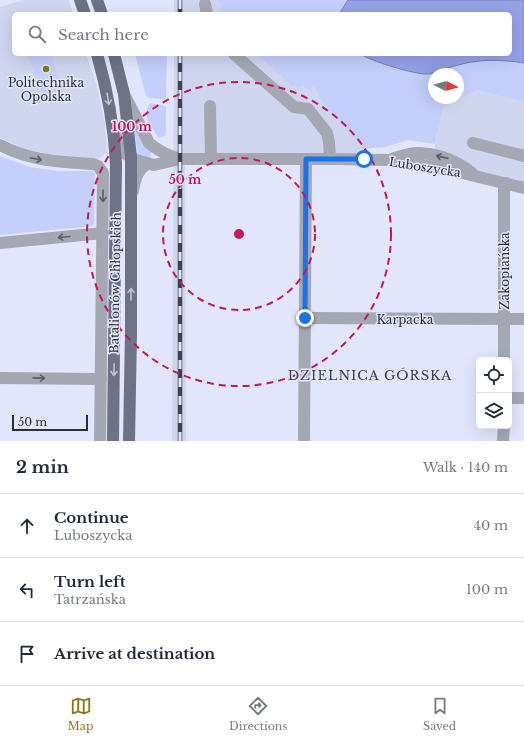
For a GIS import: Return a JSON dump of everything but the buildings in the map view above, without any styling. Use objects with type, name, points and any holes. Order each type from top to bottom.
[{"type":"main road","points":[[80,0],[84,12]]},
{"type":"main road","points":[[97,0],[101,12]]},
{"type":"main road","name":"Batalionów Chłopskich","points":[[98,56],[106,85],[115,151],[116,184],[113,441]]},
{"type":"main road","name":"Batalionów Chłopskich","points":[[114,56],[124,94],[131,157],[132,202],[129,441]]},
{"type":"street","points":[[236,56],[294,107],[308,109],[327,133],[330,159]]},
{"type":"street","points":[[124,94],[149,143],[166,155],[180,159]]},
{"type":"street","points":[[210,106],[211,159]]},
{"type":"street","points":[[112,126],[120,148],[124,153],[131,157],[147,164],[154,165],[180,159]]},
{"type":"street","points":[[473,143],[524,156]]},
{"type":"street","points":[[0,145],[24,156],[44,160],[93,164],[98,166],[103,173],[100,441]]},
{"type":"street","name":"Luboszycka","points":[[180,159],[389,160],[435,167],[524,188]]},
{"type":"street","points":[[304,441],[306,159]]},
{"type":"street","points":[[132,202],[136,176],[139,170],[147,164]]},
{"type":"street","name":"Zakopiańska","points":[[504,357],[504,189],[506,183]]},
{"type":"street","points":[[0,243],[103,233]]},
{"type":"street","name":"Karpacka","points":[[305,318],[524,319]]},
{"type":"street","points":[[0,378],[101,378]]},
{"type":"street","points":[[512,398],[524,398]]},
{"type":"street","points":[[503,441],[504,429]]},
{"type":"shaded area","name":"Politechnika Opolska","points":[[23,0],[69,0],[72,12],[12,12],[12,56],[87,56],[96,83],[105,124],[107,152],[99,159],[47,154],[23,148],[0,138],[0,7]]},
{"type":"shaded area","points":[[174,0],[216,0],[223,6],[219,12],[174,12]]},
{"type":"shaded area","points":[[216,0],[348,0],[340,12],[219,12],[223,6]]},
{"type":"shaded area","points":[[28,56],[51,56],[64,90],[44,98]]},
{"type":"shaded area","points":[[136,56],[167,56],[166,99],[150,98],[146,96]]},
{"type":"shaded area","points":[[174,56],[259,56],[295,85],[302,85],[309,91],[312,87],[363,149],[364,159],[185,159],[186,441],[172,441]]},
{"type":"shaded area","points":[[259,56],[365,56],[413,73],[428,72],[428,104],[451,104],[443,108],[435,144],[408,140],[385,147],[363,149],[318,96],[319,94],[313,87],[309,91],[302,85],[299,88],[295,85],[293,87]]},
{"type":"shaded area","points":[[496,59],[524,63],[524,102],[477,90],[464,97],[464,68],[447,68],[469,62]]},
{"type":"shaded area","points":[[477,90],[524,102],[524,188],[433,155],[443,108],[451,104],[464,104],[464,97]]},
{"type":"shaded area","points":[[150,103],[166,106],[166,135],[159,138],[148,122],[147,113]]},
{"type":"shaded area","points":[[133,122],[151,151],[150,160],[138,156]]},
{"type":"shaded area","points":[[0,156],[30,167],[58,171],[93,171],[95,174],[93,226],[0,235]]},
{"type":"water","points":[[348,0],[524,0],[524,63],[497,60],[480,61],[448,68],[428,68],[428,74],[422,74],[383,64],[364,56],[512,56],[512,12],[340,12]]},
{"type":"railway","points":[[180,0],[180,12]]},
{"type":"railway","points":[[180,56],[180,441]]},
{"type":"place","name":"Politechnika Opolska","points":[[46,69]]},
{"type":"district","name":"DZIELNICA GÓRSKA","points":[[370,375]]},
{"type":"route","points":[[305,318],[306,159],[364,159]]}]
